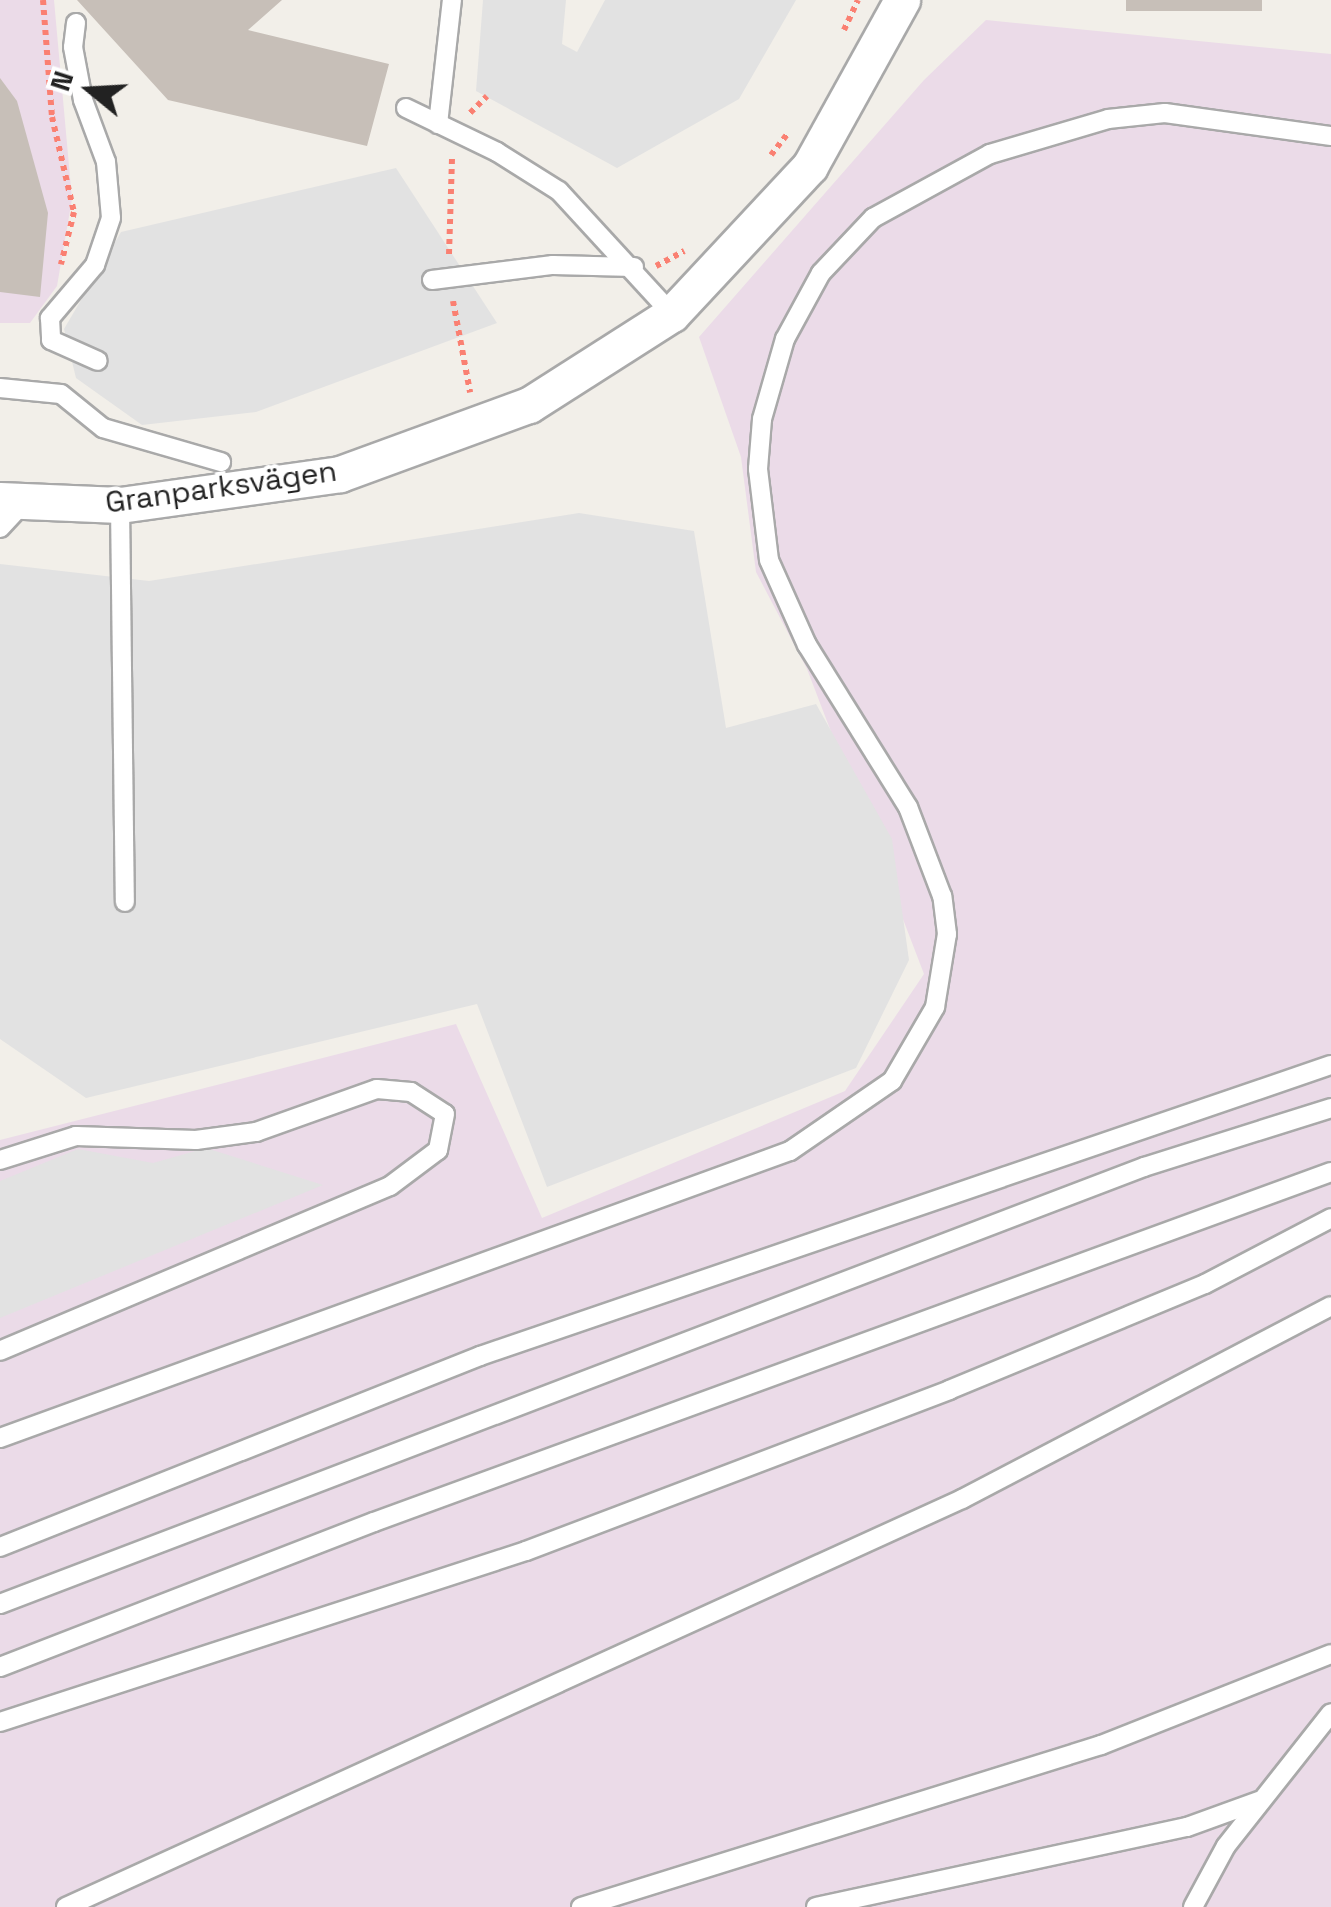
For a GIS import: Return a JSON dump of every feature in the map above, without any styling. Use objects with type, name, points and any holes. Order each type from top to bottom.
[{"type":"street","name":"Granparksvägen","points":[[12,501],[120,505],[340,474],[529,405],[672,314],[810,166],[902,0]]},
{"type":"lane","points":[[438,124],[452,0]]},
{"type":"lane","points":[[76,23],[79,82],[106,162],[112,218],[95,265],[50,318],[51,340],[98,361]]},
{"type":"lane","points":[[406,108],[560,191],[634,266],[672,314]]},
{"type":"lane","points":[[0,1438],[790,1151],[892,1080],[935,1007],[947,934],[942,896],[908,808],[807,645],[769,560],[758,469],[762,418],[784,339],[821,273],[873,218],[990,154],[1108,119],[1165,113],[1331,136]]},
{"type":"lane","points":[[442,280],[553,265],[634,266]]},
{"type":"lane","points":[[0,388],[60,394],[104,428],[221,462]]},
{"type":"lane","points":[[0,528],[12,501]]},
{"type":"lane","points":[[120,505],[125,902]]},
{"type":"lane","points":[[0,1547],[480,1356],[1331,1066]]},
{"type":"lane","points":[[0,1160],[76,1136],[196,1140],[256,1132],[377,1089],[411,1092],[445,1114],[438,1150],[390,1186],[0,1351]]},
{"type":"lane","points":[[0,1604],[1125,1174],[1331,1108]]},
{"type":"lane","points":[[0,1667],[374,1522],[1331,1172]]},
{"type":"lane","points":[[0,1722],[526,1550],[949,1390],[1205,1284],[1331,1218]]},
{"type":"lane","points":[[66,1907],[962,1499],[1331,1306]]},
{"type":"lane","points":[[581,1907],[1101,1744],[1331,1654]]},
{"type":"lane","points":[[1193,1907],[1259,1802],[1331,1713]]},
{"type":"lane","points":[[816,1907],[1188,1828],[1259,1802]]},
{"type":"path","points":[[43,0],[52,117],[74,212],[70,245],[55,278]]},
{"type":"path","points":[[471,398],[442,280],[451,159],[460,134],[487,96]]},
{"type":"shaded area","points":[[0,0],[54,0],[72,199],[57,286],[30,323],[0,323]]},
{"type":"shaded area","points":[[483,0],[566,0],[562,44],[577,52],[605,0],[796,0],[739,99],[617,168],[476,91]]},
{"type":"shaded area","points":[[986,20],[1331,54],[1331,1907],[0,1907],[0,1140],[456,1024],[542,1218],[845,1091],[924,974],[807,669],[756,572],[741,457],[699,337],[924,80]]},
{"type":"shaded area","points":[[396,168],[497,323],[256,412],[142,425],[76,378],[64,329],[121,232]]},
{"type":"shaded area","points":[[579,513],[694,531],[726,728],[816,704],[892,839],[909,960],[856,1068],[547,1187],[477,1004],[86,1098],[0,1039],[0,564],[149,581]]},
{"type":"shaded area","points":[[206,1148],[323,1185],[0,1318],[0,1181],[78,1149],[153,1163]]},
{"type":"building","points":[[77,0],[282,0],[248,30],[389,64],[367,146],[168,100]]},
{"type":"building","points":[[1126,0],[1262,0],[1262,11],[1126,11]]},
{"type":"building","points":[[0,78],[17,101],[48,213],[40,297],[0,292]]}]
